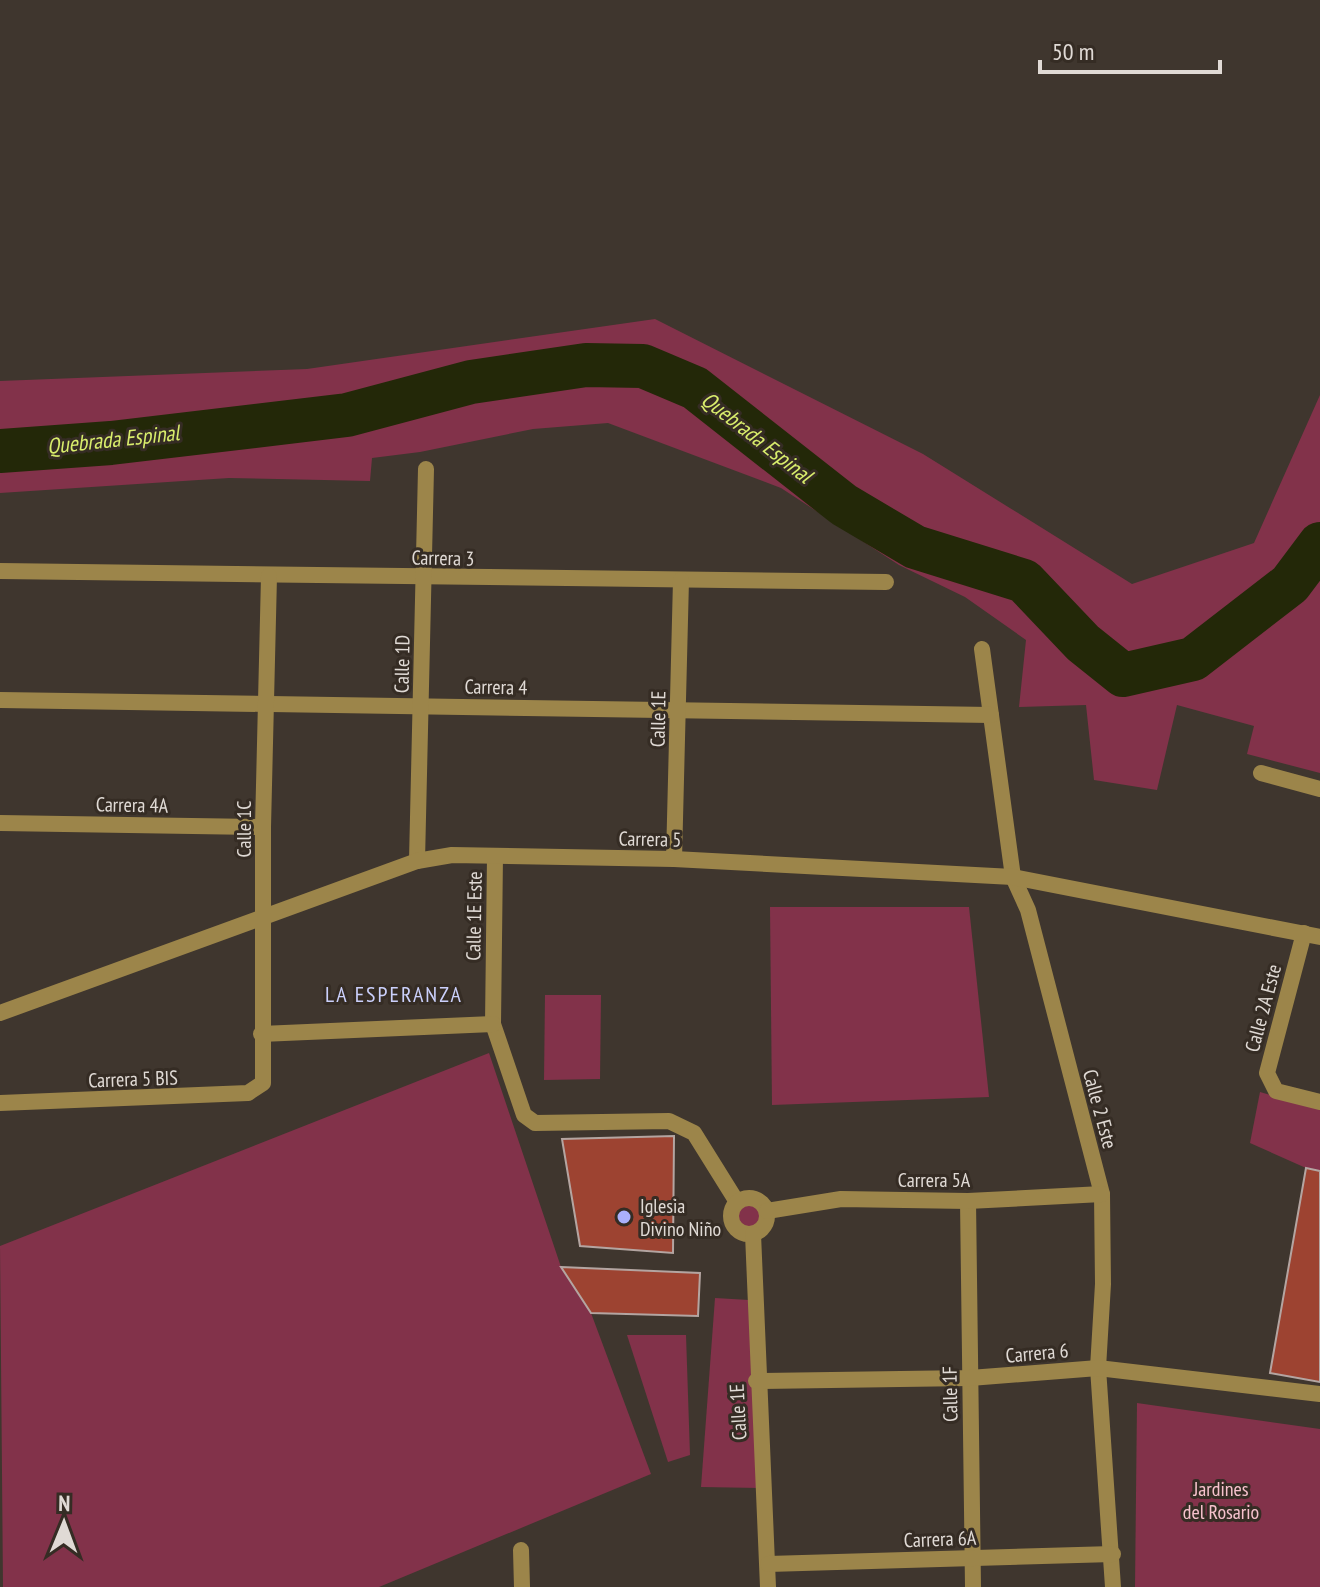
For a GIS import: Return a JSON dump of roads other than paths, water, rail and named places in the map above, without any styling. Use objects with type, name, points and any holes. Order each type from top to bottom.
[{"type":"street","name":"Calle 1D","points":[[417,861],[426,469]]},
{"type":"street","name":"Carrera 3","points":[[0,571],[886,582]]},
{"type":"street","name":"Calle 1C","points":[[263,1083],[263,827],[269,576]]},
{"type":"street","name":"Calle 1E","points":[[674,859],[681,580]]},
{"type":"street","name":"Calle 2 Este","points":[[982,649],[1013,877],[1028,910],[1102,1194],[1098,1368],[1113,1587]]},
{"type":"street","name":"Carrera 4","points":[[0,700],[991,715]]},
{"type":"street","points":[[1261,773],[1320,789]]},
{"type":"street","name":"Carrera 4A","points":[[0,823],[263,827]]},
{"type":"street","name":"Carrera 5","points":[[0,1013],[417,861],[452,855],[674,859],[1013,877],[1312,935]]},
{"type":"street","name":"Calle 1E Este","points":[[495,856],[493,1024],[524,1115],[535,1123],[669,1121],[694,1133],[737,1202]]},
{"type":"street","name":"Calle 2A Este","points":[[1312,935],[1267,1073],[1276,1091],[1320,1102]]},
{"type":"street","points":[[261,1034],[493,1024]]},
{"type":"street","name":"Carrera 5 BIS","points":[[0,1103],[248,1093],[263,1083]]},
{"type":"street","name":"Carrera 5A","points":[[767,1211],[841,1199],[968,1201],[1102,1194]]},
{"type":"street","points":[[754,1199],[767,1211],[766,1223],[753,1234],[741,1232],[732,1224],[731,1212],[737,1202],[754,1199]]},
{"type":"street","name":"Calle 1F","points":[[968,1201],[973,1587]]},
{"type":"street","name":"Calle 1E","points":[[753,1234],[756,1381],[768,1587]]},
{"type":"street","name":"Carrera 6","points":[[756,1381],[970,1378],[1098,1368],[1320,1394]]},
{"type":"street","points":[[521,1550],[522,1587]]},
{"type":"street","name":"Carrera 6A","points":[[768,1564],[1113,1554]]},
{"type":"waterway","name":"Quebrada Espinal","points":[[0,451],[111,443],[347,415],[471,382],[586,365],[643,366],[695,388],[844,505],[915,547],[1024,581],[1083,643],[1123,675],[1193,659],[1290,584],[1320,544]]},
{"type":"place","name":"Iglesia Divino Niño","points":[[624,1217]]},
{"type":"district","name":"LA ESPERANZA","points":[[394,994]]},
{"type":"park label","name":"Jardines del Rosario","points":[[1221,1500]]}]
